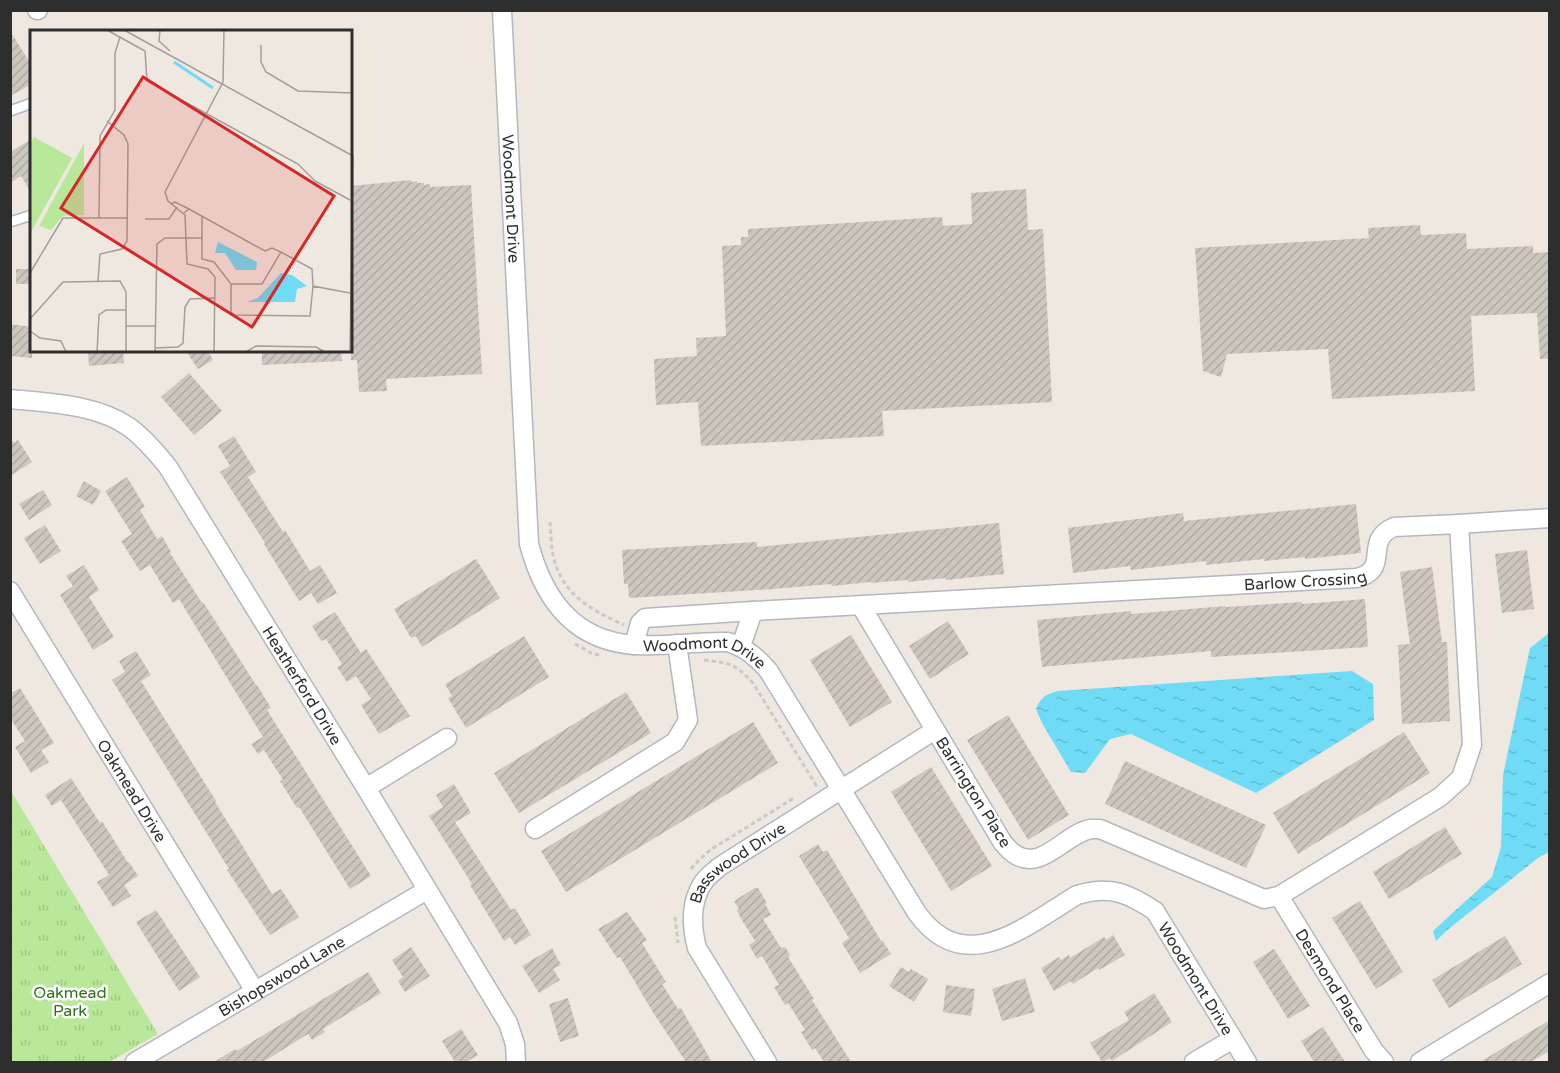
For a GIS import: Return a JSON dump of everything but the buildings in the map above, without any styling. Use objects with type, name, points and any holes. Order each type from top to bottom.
[{"type":"street","name":"Woodmont Drive","points":[[502,10],[530,544],[534,564],[550,597],[577,626],[604,640],[634,645],[728,642],[741,646],[754,656],[768,670],[924,924],[936,933],[964,944],[979,945],[1009,936],[1077,895],[1090,891],[1107,890],[1125,893],[1139,900],[1155,911],[1247,1062]]},
{"type":"street","name":"Heatherford Drive","points":[[10,399],[68,406],[101,413],[127,426],[153,449],[168,467],[508,1023],[515,1044],[516,1062]]},
{"type":"street","points":[[1279,896],[1440,797],[1461,778],[1472,745],[1459,524],[1550,518]]},
{"type":"street","name":"Barlow Crossing","points":[[634,645],[640,622],[645,618],[1358,578],[1371,573],[1375,567],[1378,542],[1388,530],[1394,527],[1459,524]]},
{"type":"street","name":"Oakmead Drive","points":[[10,591],[255,991]]},
{"type":"street","name":"Barrington Place","points":[[861,606],[1003,843],[1014,853],[1025,858],[1038,858],[1080,833],[1091,829],[1100,830],[1264,899],[1279,896]]},
{"type":"street","points":[[741,646],[753,611]]},
{"type":"street","points":[[535,829],[675,742],[688,720],[677,644]]},
{"type":"street","name":"Basswood Drive","points":[[767,1062],[697,948],[693,930],[693,913],[696,898],[705,880],[719,867],[935,730]]},
{"type":"street","points":[[366,788],[447,738]]},
{"type":"street","name":"Bishopswood Lane","points":[[135,1062],[427,890]]},
{"type":"street","name":"Desmond Place","points":[[1279,896],[1374,1051],[1384,1062]]},
{"type":"street","points":[[1420,1062],[1550,983]]},
{"type":"street","points":[[1194,1062],[1233,1039]]},
{"type":"lane","points":[[10,111],[30,104]]},
{"type":"lane","points":[[10,222],[30,216]]},
{"type":"path","points":[[550,522],[554,558],[570,590],[581,603],[624,625]]},
{"type":"path","points":[[704,660],[729,663],[742,671],[753,683],[816,785],[806,791]]},
{"type":"path","points":[[688,874],[710,850],[797,796]]},
{"type":"path","points":[[676,912],[675,922],[680,948]]},
{"type":"green space","name":"Oakmead Park","points":[[11,791],[158,1034],[109,1062],[11,1062]]},
{"type":"water","points":[[1549,633],[1549,852],[1538,858],[1436,941],[1433,931],[1492,877],[1501,847],[1503,775],[1530,648]]},
{"type":"water","points":[[1352,671],[1373,684],[1374,720],[1256,793],[1131,734],[1110,739],[1085,773],[1071,772],[1036,709],[1044,697],[1058,691]]}]
